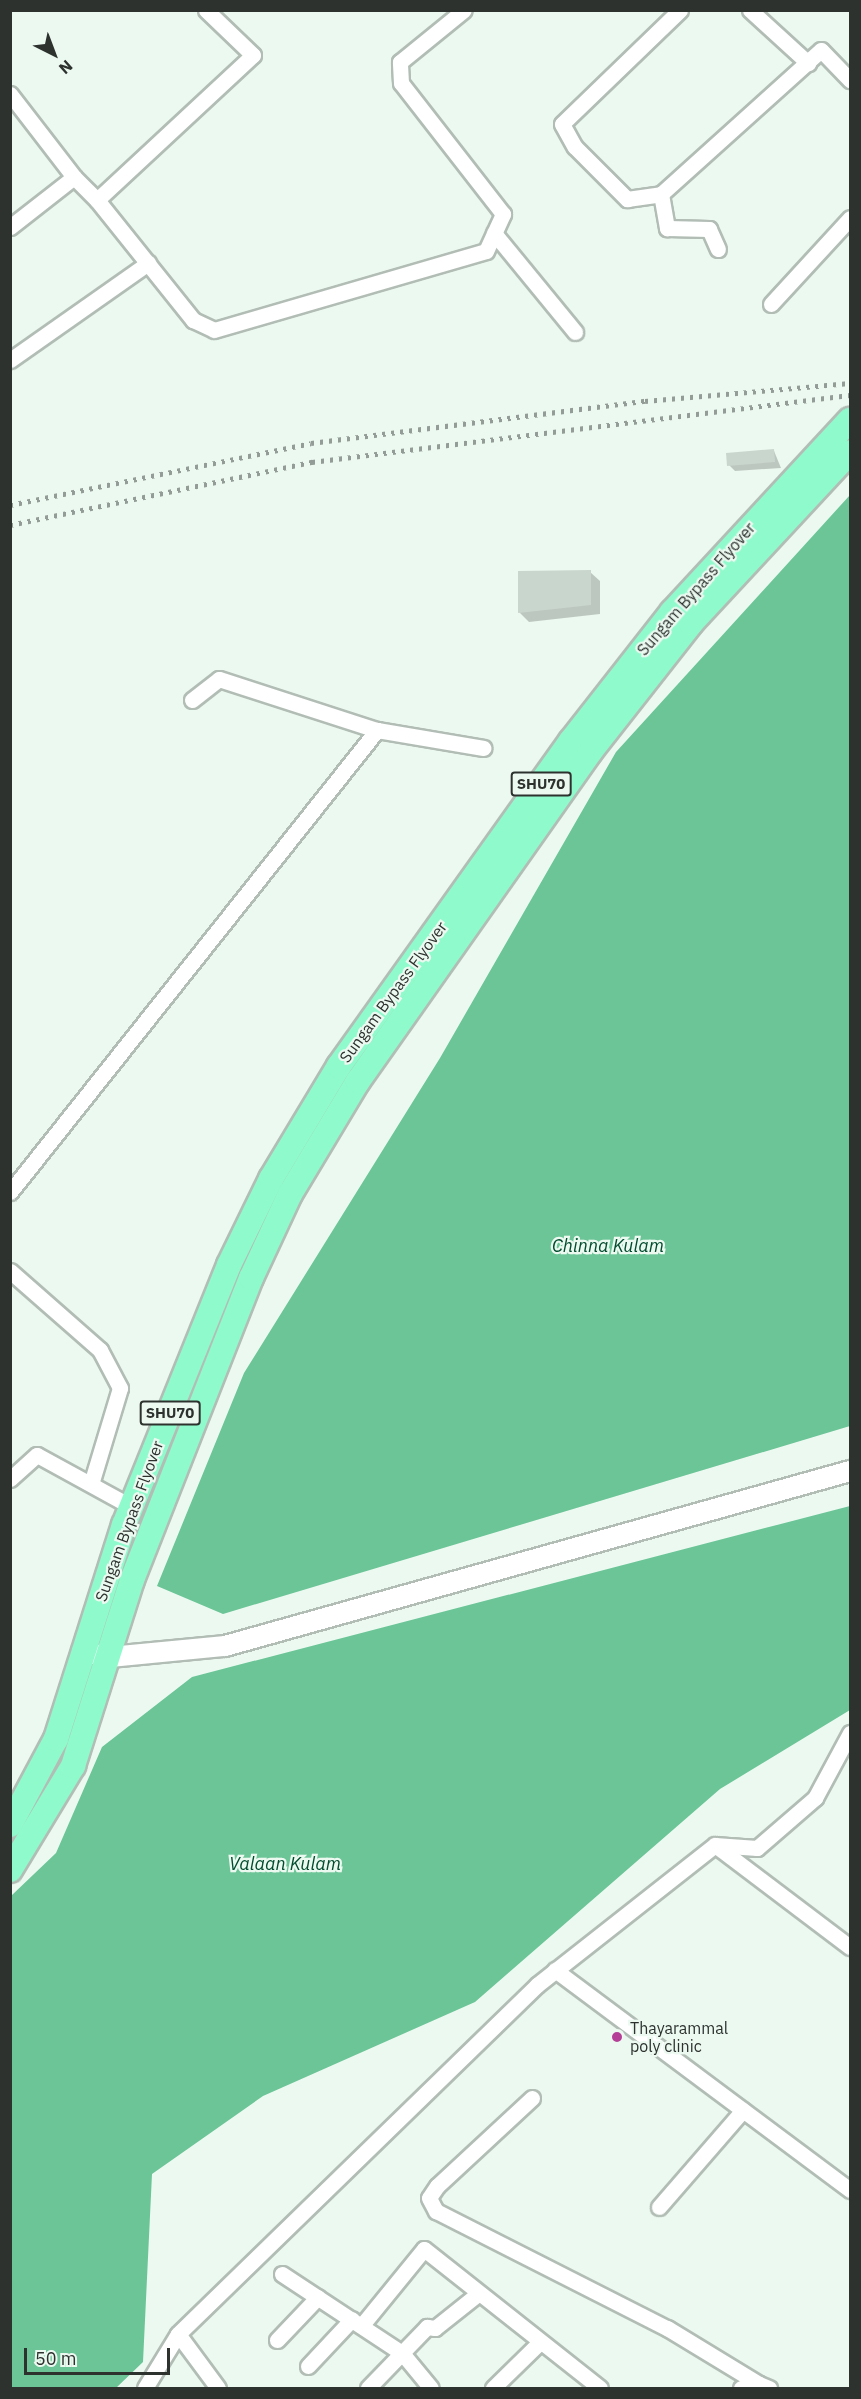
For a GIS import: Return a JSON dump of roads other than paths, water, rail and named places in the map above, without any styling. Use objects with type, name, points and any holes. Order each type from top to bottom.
[{"type":"main road","name":"Sungam Bypass Flyover","points":[[82,1652],[132,1507],[230,1265],[271,1179],[339,1066],[571,741],[672,612],[850,420]]},
{"type":"main road","name":"Sungam Bypass Flyover","points":[[110,1658],[132,1580],[251,1278],[290,1194],[358,1081],[590,752],[691,623],[850,452]]},
{"type":"main road","name":"SHU70","points":[[10,1825],[56,1739],[82,1652]]},
{"type":"main road","name":"SHU70","points":[[10,1870],[73,1766],[110,1658]]},
{"type":"street","points":[[97,200],[253,56],[206,10]]},
{"type":"street","points":[[680,10],[562,124],[575,147],[627,199],[661,194],[821,50],[850,80]]},
{"type":"street","points":[[750,10],[808,63]]},
{"type":"street","points":[[10,94],[74,177],[97,200],[193,320],[214,330],[486,250],[503,214],[400,83],[400,62],[461,12]]},
{"type":"street","points":[[10,227],[74,177]]},
{"type":"street","points":[[661,194],[667,228],[709,229],[718,249]]},
{"type":"street","points":[[771,304],[850,218]]},
{"type":"street","points":[[494,233],[575,332]]},
{"type":"street","points":[[10,360],[148,263]]},
{"type":"street","points":[[192,700],[219,679],[377,730],[483,748]]},
{"type":"street","points":[[10,1192],[377,730]]},
{"type":"street","points":[[10,1271],[100,1350],[120,1388],[91,1484]]},
{"type":"street","points":[[10,1479],[37,1455],[132,1507]]},
{"type":"street","points":[[82,1652],[110,1658],[225,1646],[850,1471]]},
{"type":"street","points":[[145,2388],[178,2334],[321,2190],[555,1970],[715,1845],[757,1848],[815,1798],[850,1733]]},
{"type":"street","points":[[715,1845],[850,1947]]},
{"type":"street","points":[[555,1970],[850,2190]]},
{"type":"street","points":[[532,2098],[437,2186],[429,2198],[436,2211],[667,2328],[764,2386]]},
{"type":"street","points":[[659,2207],[743,2110]]},
{"type":"street","points":[[308,2366],[357,2322],[424,2249],[600,2388]]},
{"type":"street","points":[[282,2274],[402,2354],[431,2388]]},
{"type":"street","points":[[368,2388],[427,2327],[435,2328],[479,2293]]},
{"type":"street","points":[[277,2340],[318,2297]]},
{"type":"street","points":[[178,2334],[218,2388]]},
{"type":"street","points":[[493,2388],[540,2342]]},
{"type":"street","points":[[741,2388],[764,2386]]},
{"type":"water","name":"Chinna Kulam","points":[[850,495],[850,1426],[223,1614],[157,1586],[244,1373],[440,1058],[616,752]]},
{"type":"water","name":"Valaan Kulam","points":[[850,1506],[850,1710],[720,1789],[475,2002],[263,2096],[152,2174],[143,2362],[116,2388],[11,2388],[11,1896],[56,1853],[102,1747],[192,1677]]},
{"type":"railway","points":[[10,505],[311,443],[645,401],[850,383]]},
{"type":"railway","points":[[10,525],[312,462],[850,395]]},
{"type":"place","name":"Thayarammal poly clinic","points":[[617,2037]]}]
